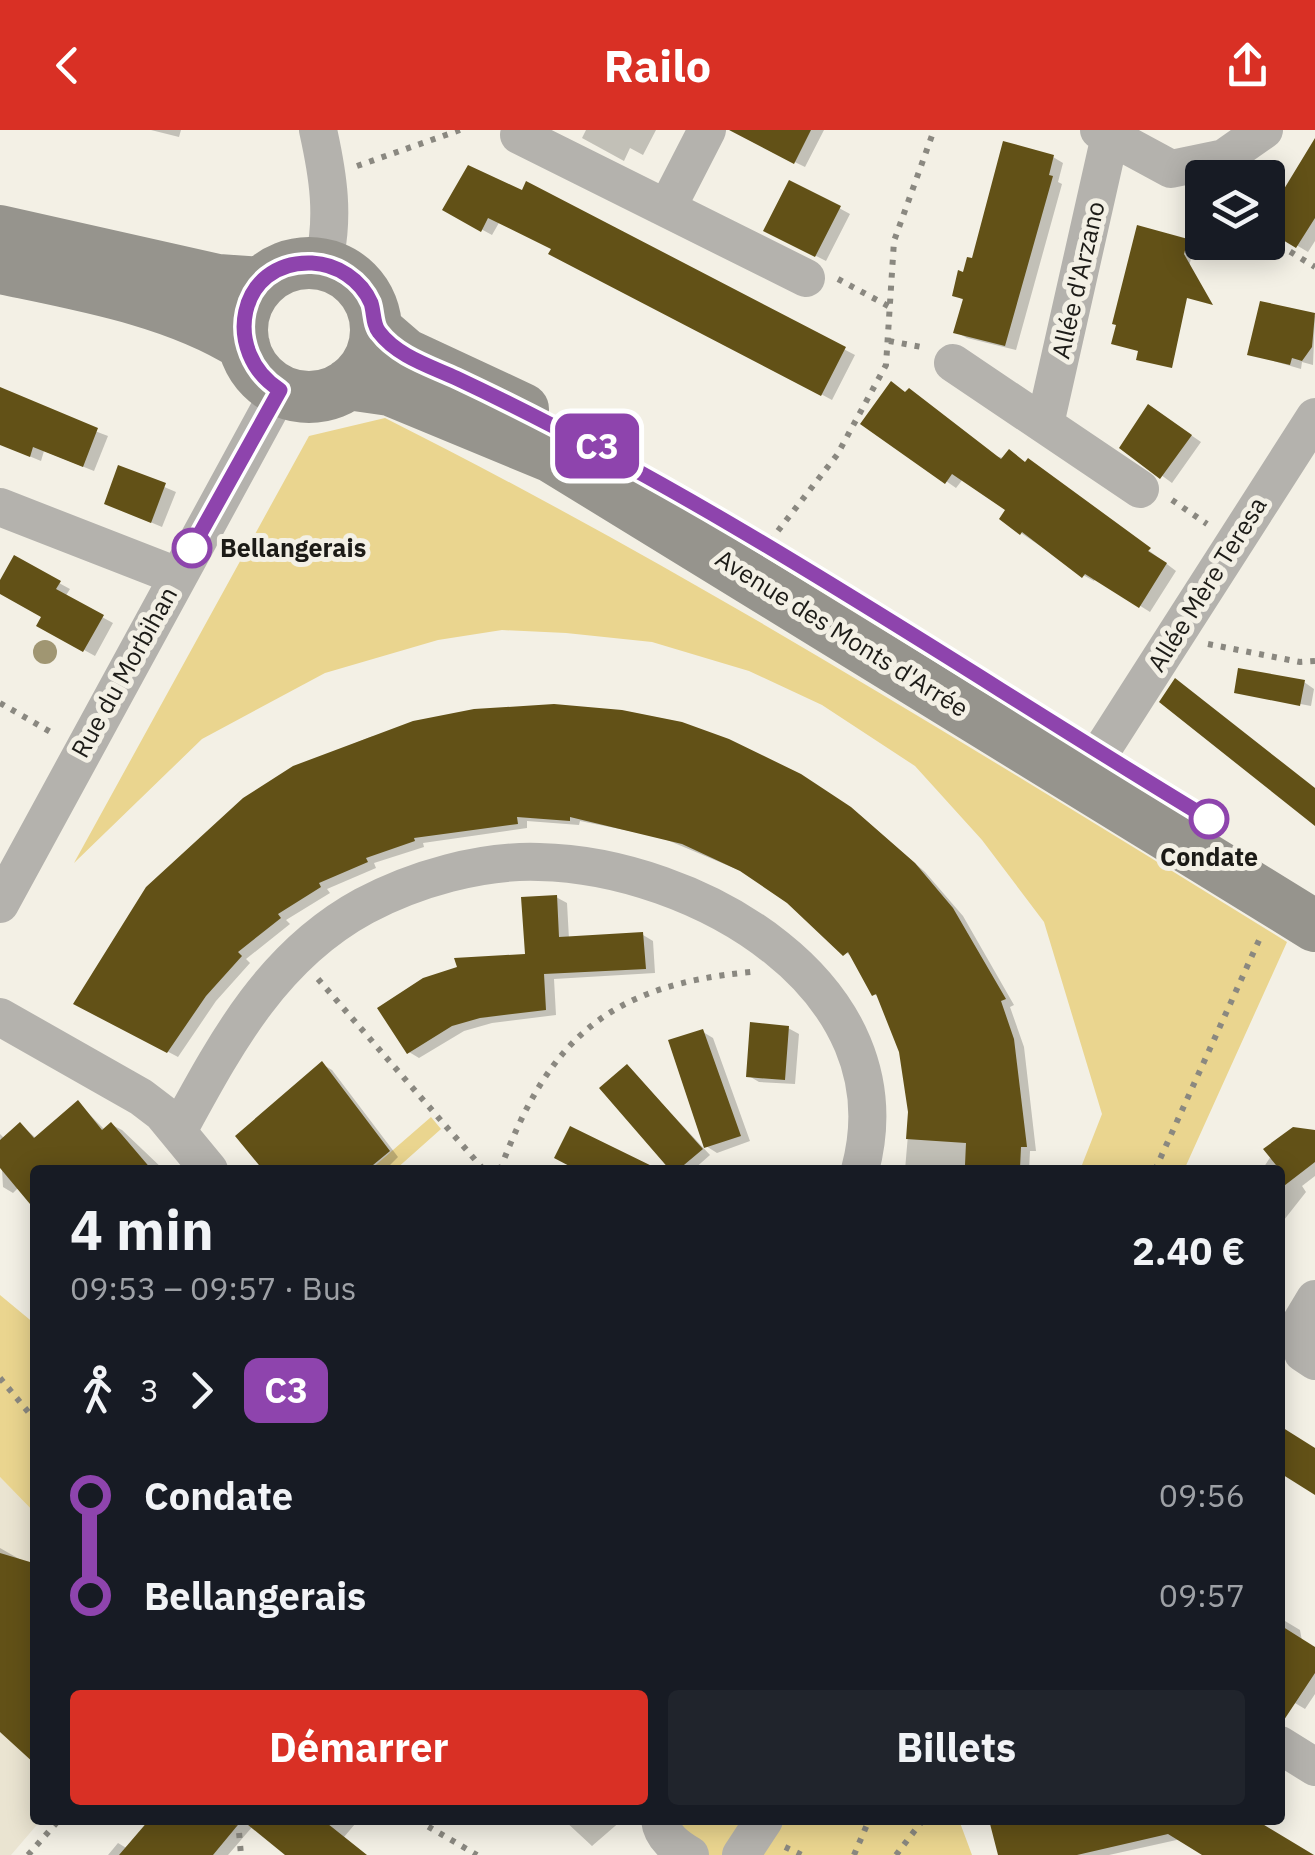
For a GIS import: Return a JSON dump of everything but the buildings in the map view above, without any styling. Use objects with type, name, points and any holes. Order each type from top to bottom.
[{"type":"street","points":[[318,130],[328,176],[331,231],[323,264]]},
{"type":"street","points":[[667,208],[707,130]]},
{"type":"street","points":[[1105,133],[1171,169],[1224,158],[1264,130]]},
{"type":"street","name":"Allée d'Arzano","points":[[1045,424],[1105,133]]},
{"type":"street","points":[[519,135],[806,278]]},
{"type":"street","points":[[0,231],[218,280],[261,283]]},
{"type":"street","points":[[280,390],[257,372],[244,345],[245,312],[261,283],[290,266],[323,264],[361,288],[370,300],[376,330],[366,366],[348,384]]},
{"type":"street","points":[[0,268],[132,300],[217,328],[244,345]]},
{"type":"street","name":"Avenue des Monts d'Arrée","points":[[376,330],[405,354],[574,433],[768,545],[1100,754],[1315,883]]},
{"type":"street","points":[[953,363],[1140,489]]},
{"type":"street","name":"Avenue des Monts d'Arrée","points":[[280,390],[322,396],[348,384],[390,390],[552,457],[1290,927]]},
{"type":"street","name":"Rue du Morbihan","points":[[0,904],[280,390]]},
{"type":"street","name":"Allée Mère Teresa","points":[[1100,754],[1315,417]]},
{"type":"street","points":[[0,508],[176,576]]},
{"type":"street","points":[[178,1131],[233,1030],[297,955],[364,906],[417,884],[476,868],[536,862],[648,878],[707,902],[783,953],[835,1012],[862,1072],[866,1130],[861,1165]]},
{"type":"street","points":[[0,1017],[142,1097],[178,1131],[205,1165]]},
{"type":"street","points":[[1315,1299],[1300,1324],[1302,1353],[1315,1361]]},
{"type":"street","points":[[1285,1748],[1315,1767]]},
{"type":"street","points":[[660,1825],[675,1846],[690,1855]]},
{"type":"street","points":[[740,1855],[774,1833]]},
{"type":"path","points":[[328,176],[460,130]]},
{"type":"path","points":[[768,545],[837,455],[886,364],[894,242],[934,130]]},
{"type":"path","points":[[1285,248],[1315,266]]},
{"type":"path","points":[[806,278],[814,266],[890,306]]},
{"type":"path","points":[[1140,489],[1147,482],[1232,542]]},
{"type":"path","points":[[1176,631],[1198,642],[1300,662],[1315,660]]},
{"type":"path","points":[[0,703],[81,750]]},
{"type":"path","points":[[1158,1165],[1290,927]]},
{"type":"path","points":[[502,1165],[518,1120],[547,1069],[581,1034],[651,989],[696,977],[771,970],[783,953]]},
{"type":"path","points":[[297,955],[480,1165]]},
{"type":"path","points":[[0,1378],[30,1414]]},
{"type":"path","points":[[28,1855],[55,1825]]},
{"type":"path","points":[[238,1825],[241,1855]]},
{"type":"path","points":[[426,1825],[477,1855]]},
{"type":"path","points":[[854,1855],[867,1825]]},
{"type":"path","points":[[896,1855],[919,1825]]},
{"type":"path","points":[[774,1833],[802,1855]]},
{"type":"shaded area","points":[[385,418],[501,478],[729,604],[1287,942],[1186,1165],[1082,1165],[1102,1114],[1044,922],[982,840],[915,766],[822,705],[749,671],[652,642],[502,630],[438,640],[325,673],[202,739],[74,863],[309,436]]},
{"type":"shaded area","points":[[431,1117],[441,1129],[401,1165],[376,1165]]},
{"type":"shaded area","points":[[0,1295],[30,1320],[30,1508],[0,1477]]},
{"type":"shaded area","points":[[0,1477],[30,1508],[30,1825],[37,1825],[11,1855],[0,1855]]},
{"type":"shaded area","points":[[664,1825],[761,1825],[741,1855],[690,1855]]},
{"type":"shaded area","points":[[779,1825],[961,1825],[972,1855],[756,1855]]},
{"type":"bus line","name":"C3","points":[[192,548],[280,390],[257,372],[244,345],[242,328],[251,296],[274,272],[306,262],[323,264],[338,269],[361,288],[370,300],[376,330],[405,354],[574,433],[768,545],[1209,819]]},
{"type":"place","name":"Bellangerais","points":[[192,548]]},
{"type":"place","name":"Condate","points":[[1209,819]]}]
